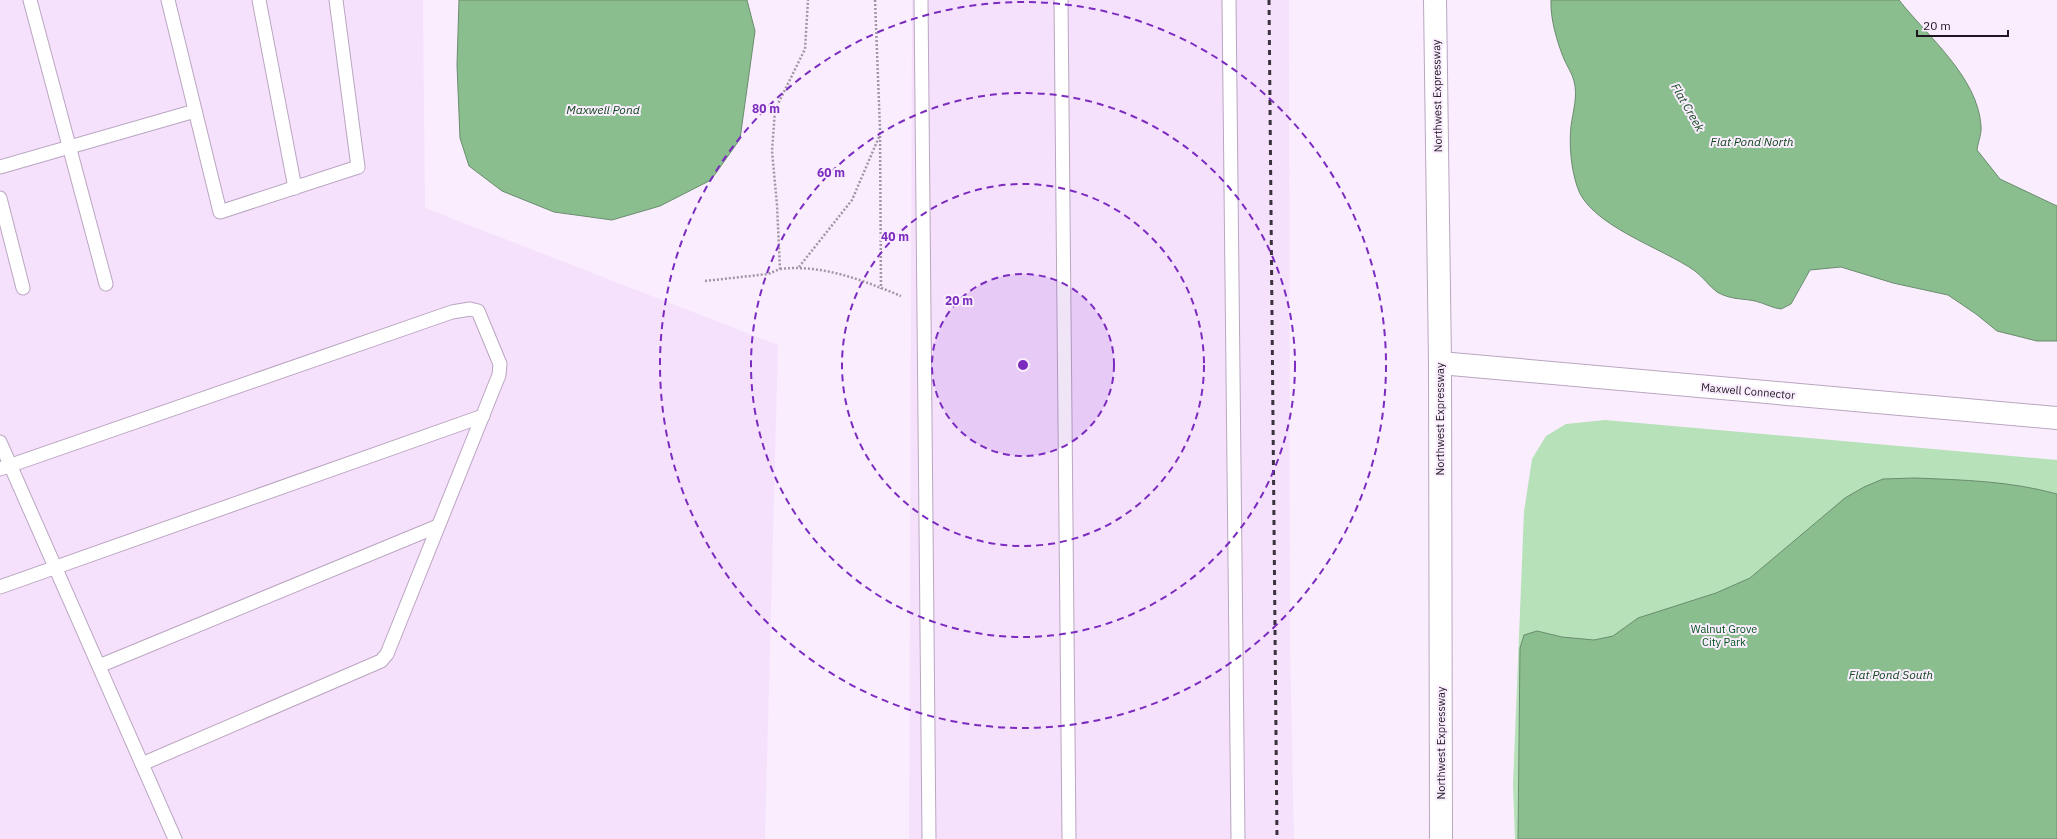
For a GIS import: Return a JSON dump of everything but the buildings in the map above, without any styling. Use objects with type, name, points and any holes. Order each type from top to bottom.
[{"type":"main road","name":"Northwest Expressway","points":[[1435,0],[1440,363],[1441,839]]},
{"type":"main road","name":"Maxwell Connector","points":[[1440,363],[2057,418]]},
{"type":"lane","points":[[30,0],[106,284]]},
{"type":"lane","points":[[168,0],[220,212],[358,167],[336,0]]},
{"type":"lane","points":[[260,0],[295,188]]},
{"type":"lane","points":[[922,0],[929,839]]},
{"type":"lane","points":[[1061,0],[1069,839]]},
{"type":"lane","points":[[1229,0],[1238,839]]},
{"type":"lane","points":[[0,167],[195,111]]},
{"type":"lane","points":[[0,198],[23,288]]},
{"type":"lane","points":[[5,467],[452,312],[470,309],[478,311],[500,364],[499,375],[387,654],[381,661],[142,764]]},
{"type":"lane","points":[[0,587],[483,416]]},
{"type":"lane","points":[[0,442],[5,467],[55,567],[175,839]]},
{"type":"lane","points":[[99,666],[438,526]]},
{"type":"path","points":[[780,269],[778,205],[772,151],[775,110],[805,49],[808,0]]},
{"type":"path","points":[[876,0],[881,288]]},
{"type":"path","points":[[799,267],[852,200],[879,136]]},
{"type":"path","points":[[705,281],[768,274],[780,269],[799,267],[821,269],[881,288],[924,306]]},
{"type":"shaded area","points":[[0,0],[423,0],[425,208],[778,345],[765,839],[0,839]]},
{"type":"shaded area","points":[[912,0],[1289,0],[1290,646],[1294,839],[909,839]]},
{"type":"green space","name":"Flat Pond South","points":[[1605,420],[2057,460],[2057,839],[1515,839],[1513,785],[1524,512],[1532,459],[1546,436],[1566,424]]},
{"type":"water","name":"Maxwell Pond","points":[[459,0],[747,0],[755,31],[740,139],[711,180],[660,206],[612,220],[554,212],[502,191],[469,166],[460,138],[457,65]]},
{"type":"water","name":"Flat Pond North","points":[[1551,0],[1899,0],[1949,58],[1971,91],[1978,108],[1981,126],[1977,150],[2000,179],[2057,206],[2057,341],[2037,341],[1997,331],[1976,314],[1948,295],[1893,283],[1841,267],[1810,270],[1791,304],[1781,309],[1755,301],[1731,298],[1717,292],[1698,273],[1681,262],[1611,224],[1584,200],[1575,179],[1570,141],[1575,87],[1571,72],[1564,59],[1557,38],[1553,22]]},
{"type":"water","name":"Flat Pond South","points":[[1915,478],[2022,486],[2057,494],[2057,839],[1518,839],[1520,648],[1524,635],[1537,631],[1562,637],[1594,640],[1613,636],[1638,618],[1716,593],[1750,578],[1845,498],[1864,487],[1883,479]]},
{"type":"railway","points":[[1269,0],[1277,839]]},
{"type":"water label","name":"Flat Creek","points":[[1688,107]]},
{"type":"park label","name":"Walnut Grove City Park","points":[[1724,635]]}]
